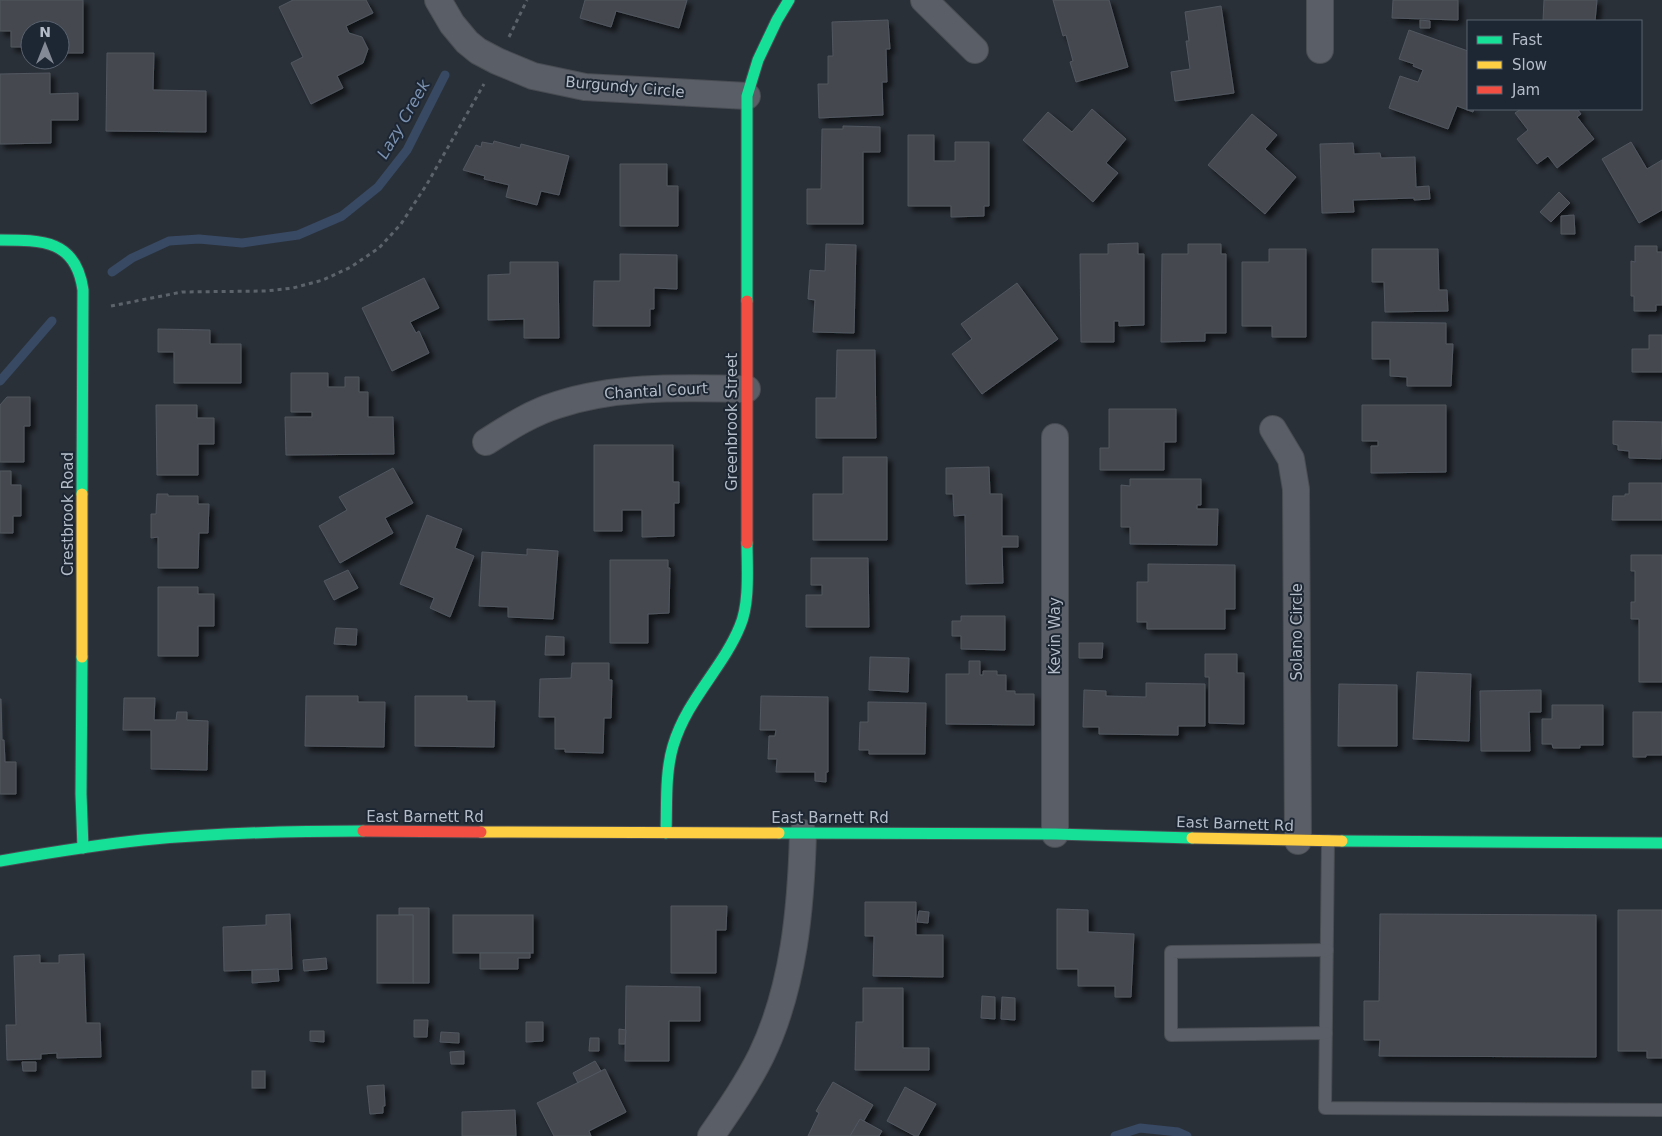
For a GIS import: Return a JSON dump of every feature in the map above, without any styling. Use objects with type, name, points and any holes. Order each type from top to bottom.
[{"type":"main road","name":"Greenbrook Street","points":[[666,833],[668,776],[673,746],[688,709],[727,650],[741,625],[747,595],[747,96],[758,60],[789,0]]},
{"type":"main road","name":"Crestbrook Road","points":[[0,240],[32,240],[54,245],[70,256],[78,270],[83,290],[81,784],[83,848]]},
{"type":"main road","name":"East Barnett Rd","points":[[0,861],[143,840],[317,831],[1056,834],[1298,841],[1662,844]]},
{"type":"street","points":[[438,0],[452,24],[467,42],[488,56]]},
{"type":"street","points":[[924,0],[975,50]]},
{"type":"street","points":[[1320,0],[1320,50]]},
{"type":"street","name":"Burgundy Circle","points":[[488,56],[532,76],[585,87],[747,96]]},
{"type":"street","name":"Chantal Court","points":[[486,442],[519,421],[556,405],[600,394],[665,388],[747,389]]},
{"type":"street","name":"Solano Circle","points":[[1273,429],[1291,459],[1296,489],[1298,841]]},
{"type":"street","name":"Kevin Way","points":[[1056,437],[1056,834]]},
{"type":"street","points":[[710,1136],[735,1102],[761,1055],[781,1002],[798,924],[802,880],[803,833]]},
{"type":"lane","points":[[1328,841],[1325,1108],[1662,1110]]},
{"type":"lane","points":[[1326,1033],[1171,1035],[1171,952],[1327,950]]},
{"type":"path","points":[[84,309],[107,307],[182,292],[207,290],[266,291],[293,288],[323,280],[351,266],[379,248],[401,224],[427,184],[488,56],[527,0]]},
{"type":"building","points":[[0,0],[83,0],[83,53],[70,53],[70,20],[20,20],[20,47],[11,47],[11,31],[0,31]]},
{"type":"building","points":[[293,0],[366,0],[373,13],[346,26],[349,33],[362,37],[368,49],[363,63],[337,76],[343,88],[311,104],[291,63],[303,57],[279,7]]},
{"type":"building","points":[[585,0],[687,0],[679,28],[616,11],[611,27],[580,18]]},
{"type":"building","points":[[1053,0],[1109,0],[1128,67],[1076,82],[1070,62],[1073,61],[1066,35],[1063,36]]},
{"type":"building","points":[[1393,0],[1458,0],[1458,20],[1392,18]]},
{"type":"building","points":[[1544,0],[1597,0],[1595,20],[1543,20]]},
{"type":"building","points":[[1221,6],[1234,93],[1175,101],[1171,72],[1190,69],[1186,41],[1189,41],[1185,12]]},
{"type":"building","points":[[888,20],[890,49],[886,49],[887,82],[882,82],[883,115],[819,118],[818,84],[828,84],[828,56],[833,56],[832,22]]},
{"type":"building","points":[[1420,20],[1430,21],[1430,28],[1420,28]]},
{"type":"building","points":[[1409,30],[1467,51],[1467,110],[1457,106],[1448,129],[1389,108],[1400,76],[1418,82],[1423,70],[1413,66],[1414,64],[1399,59]]},
{"type":"building","points":[[107,53],[154,53],[153,90],[206,91],[206,132],[106,131]]},
{"type":"building","points":[[50,73],[50,94],[78,93],[78,120],[51,120],[51,143],[0,144],[0,74]]},
{"type":"building","points":[[1092,109],[1126,139],[1106,163],[1118,173],[1093,202],[1023,140],[1048,112],[1072,132]]},
{"type":"building","points":[[1520,110],[1578,110],[1581,114],[1577,117],[1594,139],[1557,168],[1548,156],[1537,164],[1517,139],[1528,130],[1515,113]]},
{"type":"building","points":[[1252,114],[1277,135],[1265,149],[1296,177],[1265,214],[1208,165]]},
{"type":"building","points":[[843,126],[880,127],[880,152],[863,152],[863,224],[807,224],[807,189],[821,189],[822,129],[843,129]]},
{"type":"building","points":[[908,135],[934,135],[934,161],[955,161],[955,142],[989,142],[989,206],[984,206],[984,216],[951,217],[951,206],[908,206]]},
{"type":"building","points":[[494,141],[520,148],[521,144],[569,156],[559,195],[541,191],[537,205],[506,197],[509,185],[484,179],[485,176],[463,170],[476,145],[481,147],[482,142],[493,144]]},
{"type":"building","points":[[1631,142],[1647,169],[1662,160],[1662,210],[1639,223],[1602,159]]},
{"type":"building","points":[[1353,143],[1354,154],[1380,153],[1381,158],[1415,157],[1416,187],[1429,186],[1430,199],[1353,200],[1354,212],[1322,213],[1320,144]]},
{"type":"building","points":[[620,164],[667,164],[667,186],[678,186],[678,226],[620,226]]},
{"type":"building","points":[[1559,192],[1570,203],[1551,222],[1540,212]]},
{"type":"building","points":[[1574,215],[1575,234],[1561,234],[1561,216]]},
{"type":"building","points":[[1138,243],[1138,254],[1144,254],[1144,325],[1119,326],[1119,321],[1114,321],[1114,342],[1081,342],[1080,254],[1108,254],[1108,244]]},
{"type":"building","points":[[826,244],[856,245],[854,333],[813,332],[815,300],[808,299],[810,270],[825,271]]},
{"type":"building","points":[[1188,244],[1221,244],[1221,254],[1226,254],[1226,333],[1205,333],[1205,341],[1161,342],[1162,254],[1188,254]]},
{"type":"building","points":[[1635,246],[1657,246],[1657,252],[1662,252],[1662,305],[1656,305],[1656,311],[1634,311],[1634,296],[1631,296],[1631,261],[1635,262]]},
{"type":"building","points":[[1269,249],[1306,249],[1306,337],[1272,337],[1272,326],[1242,326],[1242,262],[1269,262]]},
{"type":"building","points":[[1372,249],[1438,249],[1439,290],[1447,290],[1448,311],[1385,312],[1384,282],[1372,282]]},
{"type":"building","points":[[620,254],[677,255],[677,289],[654,288],[654,309],[650,309],[650,326],[593,326],[594,281],[620,281]]},
{"type":"building","points":[[510,262],[558,262],[559,338],[524,338],[524,319],[488,320],[488,275],[510,274]]},
{"type":"building","points":[[424,278],[439,308],[410,322],[416,333],[419,331],[429,353],[392,371],[362,308]]},
{"type":"building","points":[[1017,283],[1058,339],[982,394],[952,354],[972,339],[961,324]]},
{"type":"building","points":[[1372,322],[1446,323],[1446,344],[1453,344],[1451,386],[1407,386],[1407,377],[1390,376],[1390,359],[1372,359]]},
{"type":"building","points":[[158,329],[210,330],[210,344],[241,344],[241,383],[174,383],[174,352],[158,352]]},
{"type":"building","points":[[1649,335],[1662,335],[1662,372],[1632,372],[1632,349],[1649,349]]},
{"type":"building","points":[[837,350],[875,350],[876,438],[816,438],[816,398],[836,398]]},
{"type":"building","points":[[291,373],[328,373],[328,387],[345,387],[345,377],[359,377],[359,392],[368,392],[368,417],[393,417],[394,454],[286,455],[285,417],[312,417],[312,412],[291,412]]},
{"type":"building","points":[[7,397],[30,397],[30,426],[24,426],[24,462],[0,462],[0,405]]},
{"type":"building","points":[[156,405],[197,405],[197,418],[214,418],[214,444],[198,444],[198,475],[157,475]]},
{"type":"building","points":[[1362,405],[1446,405],[1446,472],[1371,473],[1371,446],[1378,446],[1378,441],[1362,441]]},
{"type":"building","points":[[1109,409],[1176,409],[1176,442],[1164,442],[1164,470],[1100,470],[1100,448],[1109,448]]},
{"type":"building","points":[[1613,421],[1662,422],[1661,459],[1629,458],[1629,451],[1618,450],[1618,445],[1613,444]]},
{"type":"building","points":[[594,445],[673,445],[673,482],[679,482],[679,503],[674,503],[674,536],[642,537],[642,510],[622,510],[622,531],[594,531]]},
{"type":"building","points":[[843,457],[887,457],[887,540],[813,540],[813,494],[843,494]]},
{"type":"building","points":[[989,467],[990,494],[1002,494],[1002,536],[1018,536],[1018,547],[1002,547],[1003,583],[966,584],[965,515],[954,516],[953,494],[946,494],[946,468]]},
{"type":"building","points":[[393,468],[413,503],[385,518],[393,533],[340,563],[319,526],[347,510],[339,497]]},
{"type":"building","points":[[0,471],[11,471],[11,485],[21,485],[21,516],[13,516],[13,533],[0,533]]},
{"type":"building","points":[[1130,479],[1201,479],[1201,505],[1197,505],[1197,509],[1218,509],[1217,545],[1130,544],[1130,527],[1121,527],[1121,485],[1130,486]]},
{"type":"building","points":[[1629,483],[1662,483],[1662,520],[1612,520],[1613,496],[1629,494]]},
{"type":"building","points":[[157,494],[198,496],[198,504],[209,504],[208,533],[199,533],[198,568],[158,568],[158,537],[151,538],[151,514],[156,514]]},
{"type":"building","points":[[427,515],[462,529],[455,548],[474,556],[450,617],[430,608],[434,598],[400,584]]},
{"type":"building","points":[[527,549],[558,551],[553,619],[508,617],[508,607],[479,606],[482,552],[527,555]]},
{"type":"building","points":[[1631,555],[1662,555],[1662,682],[1639,682],[1639,619],[1631,619],[1631,602],[1635,602],[1635,571],[1631,571]]},
{"type":"building","points":[[811,558],[868,558],[869,627],[806,627],[806,595],[822,595],[822,585],[811,585]]},
{"type":"building","points":[[610,560],[668,560],[668,568],[670,568],[669,613],[648,614],[648,643],[610,643]]},
{"type":"building","points":[[1148,564],[1235,565],[1235,609],[1225,609],[1225,629],[1147,629],[1147,622],[1137,622],[1137,582],[1148,582]]},
{"type":"building","points":[[348,570],[358,588],[334,600],[324,581]]},
{"type":"building","points":[[158,587],[198,587],[198,594],[214,594],[214,626],[198,626],[198,656],[158,656]]},
{"type":"building","points":[[961,616],[1005,616],[1005,650],[961,649],[961,636],[952,636],[952,621],[961,621]]},
{"type":"building","points":[[336,628],[357,629],[356,645],[334,644]]},
{"type":"building","points":[[546,636],[564,637],[564,655],[545,655]]},
{"type":"building","points":[[1079,643],[1103,643],[1102,658],[1079,658]]},
{"type":"building","points":[[1205,654],[1237,654],[1237,673],[1244,673],[1244,724],[1209,723],[1209,677],[1205,677]]},
{"type":"building","points":[[870,657],[909,658],[908,692],[869,690]]},
{"type":"building","points":[[969,661],[980,661],[980,675],[983,675],[983,671],[997,671],[997,675],[1006,675],[1006,691],[1015,691],[1015,694],[1034,694],[1034,725],[946,724],[946,674],[969,674]]},
{"type":"building","points":[[572,663],[609,663],[609,680],[612,680],[611,718],[604,718],[603,753],[565,752],[565,749],[555,749],[555,717],[539,717],[540,679],[571,678]]},
{"type":"building","points":[[1417,672],[1471,674],[1469,741],[1413,739]]},
{"type":"building","points":[[1146,683],[1205,684],[1205,726],[1178,726],[1178,735],[1099,734],[1099,727],[1083,727],[1084,690],[1106,691],[1106,696],[1146,697]]},
{"type":"building","points":[[1339,684],[1397,685],[1397,746],[1338,746]]},
{"type":"building","points":[[1541,690],[1541,712],[1529,712],[1530,751],[1481,751],[1480,691]]},
{"type":"building","points":[[306,696],[358,696],[358,702],[385,702],[384,747],[305,746]]},
{"type":"building","points":[[415,696],[467,696],[467,701],[495,701],[494,747],[415,746]]},
{"type":"building","points":[[761,696],[828,697],[828,772],[826,772],[826,782],[815,781],[815,772],[776,772],[777,759],[768,759],[769,736],[775,736],[776,730],[760,730]]},
{"type":"building","points":[[124,698],[155,698],[154,720],[176,720],[177,712],[187,712],[187,720],[208,721],[207,770],[151,769],[151,730],[123,730]]},
{"type":"building","points":[[0,699],[5,762],[16,762],[16,794],[0,794]]},
{"type":"building","points":[[868,702],[926,703],[925,754],[869,754],[869,750],[859,750],[860,722],[868,722]]},
{"type":"building","points":[[1552,705],[1603,705],[1603,745],[1580,745],[1580,748],[1553,748],[1552,744],[1542,744],[1542,719],[1552,719]]},
{"type":"building","points":[[1633,712],[1662,712],[1662,755],[1633,757]]},
{"type":"building","points":[[865,902],[916,902],[916,935],[943,935],[943,977],[873,976],[874,936],[865,936]]},
{"type":"building","points":[[671,906],[727,906],[726,930],[716,930],[716,973],[671,973]]},
{"type":"building","points":[[399,908],[429,908],[429,983],[413,983],[413,915],[399,915]]},
{"type":"building","points":[[1057,909],[1088,910],[1088,932],[1134,934],[1131,997],[1115,997],[1115,986],[1078,986],[1078,969],[1057,969]]},
{"type":"building","points":[[1618,910],[1662,910],[1662,1058],[1647,1058],[1647,1051],[1618,1051]]},
{"type":"building","points":[[919,911],[929,912],[928,923],[917,922]]},
{"type":"building","points":[[290,914],[292,969],[224,971],[223,927],[266,925],[266,915]]},
{"type":"building","points":[[1380,914],[1596,915],[1596,1057],[1379,1056],[1380,1040],[1364,1040],[1364,1001],[1379,1001]]},
{"type":"building","points":[[377,915],[413,915],[413,983],[377,983]]},
{"type":"building","points":[[453,915],[533,915],[533,953],[453,953]]},
{"type":"building","points":[[480,953],[530,953],[530,958],[518,958],[518,969],[480,969]]},
{"type":"building","points":[[84,954],[86,1023],[100,1023],[101,1057],[57,1058],[57,1053],[41,1054],[41,1059],[7,1060],[6,1025],[16,1025],[14,956],[40,955],[40,963],[59,963],[59,955]]},
{"type":"building","points":[[326,958],[327,969],[304,971],[303,960]]},
{"type":"building","points":[[278,969],[279,981],[252,983],[252,970]]},
{"type":"building","points":[[626,986],[700,987],[700,1021],[669,1021],[669,1061],[625,1061]]},
{"type":"building","points":[[863,988],[903,988],[903,1048],[929,1048],[929,1070],[855,1070],[856,1022],[863,1022]]},
{"type":"building","points":[[982,996],[995,997],[995,1019],[981,1018]]},
{"type":"building","points":[[1002,997],[1015,998],[1015,1020],[1001,1019]]},
{"type":"building","points":[[414,1020],[428,1020],[427,1037],[414,1037]]},
{"type":"building","points":[[526,1022],[543,1022],[543,1041],[526,1042]]},
{"type":"building","points":[[619,1029],[626,1030],[625,1044],[619,1044]]},
{"type":"building","points":[[310,1031],[324,1031],[324,1042],[310,1041]]},
{"type":"building","points":[[441,1032],[459,1033],[459,1043],[440,1042]]},
{"type":"building","points":[[590,1038],[599,1038],[599,1051],[589,1051]]},
{"type":"building","points":[[464,1051],[464,1064],[451,1064],[450,1052]]},
{"type":"building","points":[[595,1061],[601,1071],[578,1083],[573,1073]]},
{"type":"building","points":[[22,1062],[36,1062],[36,1071],[23,1071]]},
{"type":"building","points":[[605,1069],[626,1112],[589,1131],[591,1136],[554,1136],[537,1103]]},
{"type":"building","points":[[252,1071],[265,1071],[265,1088],[252,1088]]},
{"type":"building","points":[[833,1082],[873,1105],[855,1136],[808,1136],[819,1113],[816,1111]]},
{"type":"building","points":[[384,1085],[385,1106],[383,1106],[383,1113],[370,1114],[367,1086]]},
{"type":"building","points":[[905,1087],[936,1104],[918,1136],[887,1121]]},
{"type":"building","points":[[515,1110],[516,1136],[462,1136],[462,1112]]},
{"type":"building","points":[[860,1119],[882,1131],[879,1136],[850,1136]]},
{"type":"waterway","name":"Lazy Creek","points":[[112,272],[132,258],[169,241],[199,239],[242,243],[298,235],[342,216],[378,187],[407,150],[445,75]]},
{"type":"waterway","name":"Lazy Creek","points":[[0,381],[52,321]]},
{"type":"waterway","points":[[1115,1136],[1140,1128],[1178,1132],[1187,1136]]},
{"type":"traffic: fast","points":[[747,301],[747,96],[758,60],[789,0]]},
{"type":"traffic: fast","points":[[0,240],[30,241],[55,246],[65,252],[73,261],[79,273],[83,290],[82,494]]},
{"type":"traffic: fast","points":[[666,833],[670,756],[679,729],[687,713],[724,656],[740,626],[747,596],[747,543]]},
{"type":"traffic: fast","points":[[82,657],[81,794],[83,848]]},
{"type":"traffic: fast","points":[[0,861],[143,840],[253,833],[363,831]]},
{"type":"traffic: fast","points":[[779,833],[1055,834],[1192,838]]},
{"type":"traffic: fast","points":[[1342,841],[1662,843]]},
{"type":"traffic: slow","points":[[82,494],[82,657]]},
{"type":"traffic: slow","points":[[481,832],[779,833]]},
{"type":"traffic: slow","points":[[1192,838],[1342,841]]},
{"type":"traffic: jam","points":[[747,301],[747,543]]},
{"type":"traffic: jam","points":[[363,831],[481,832]]}]
